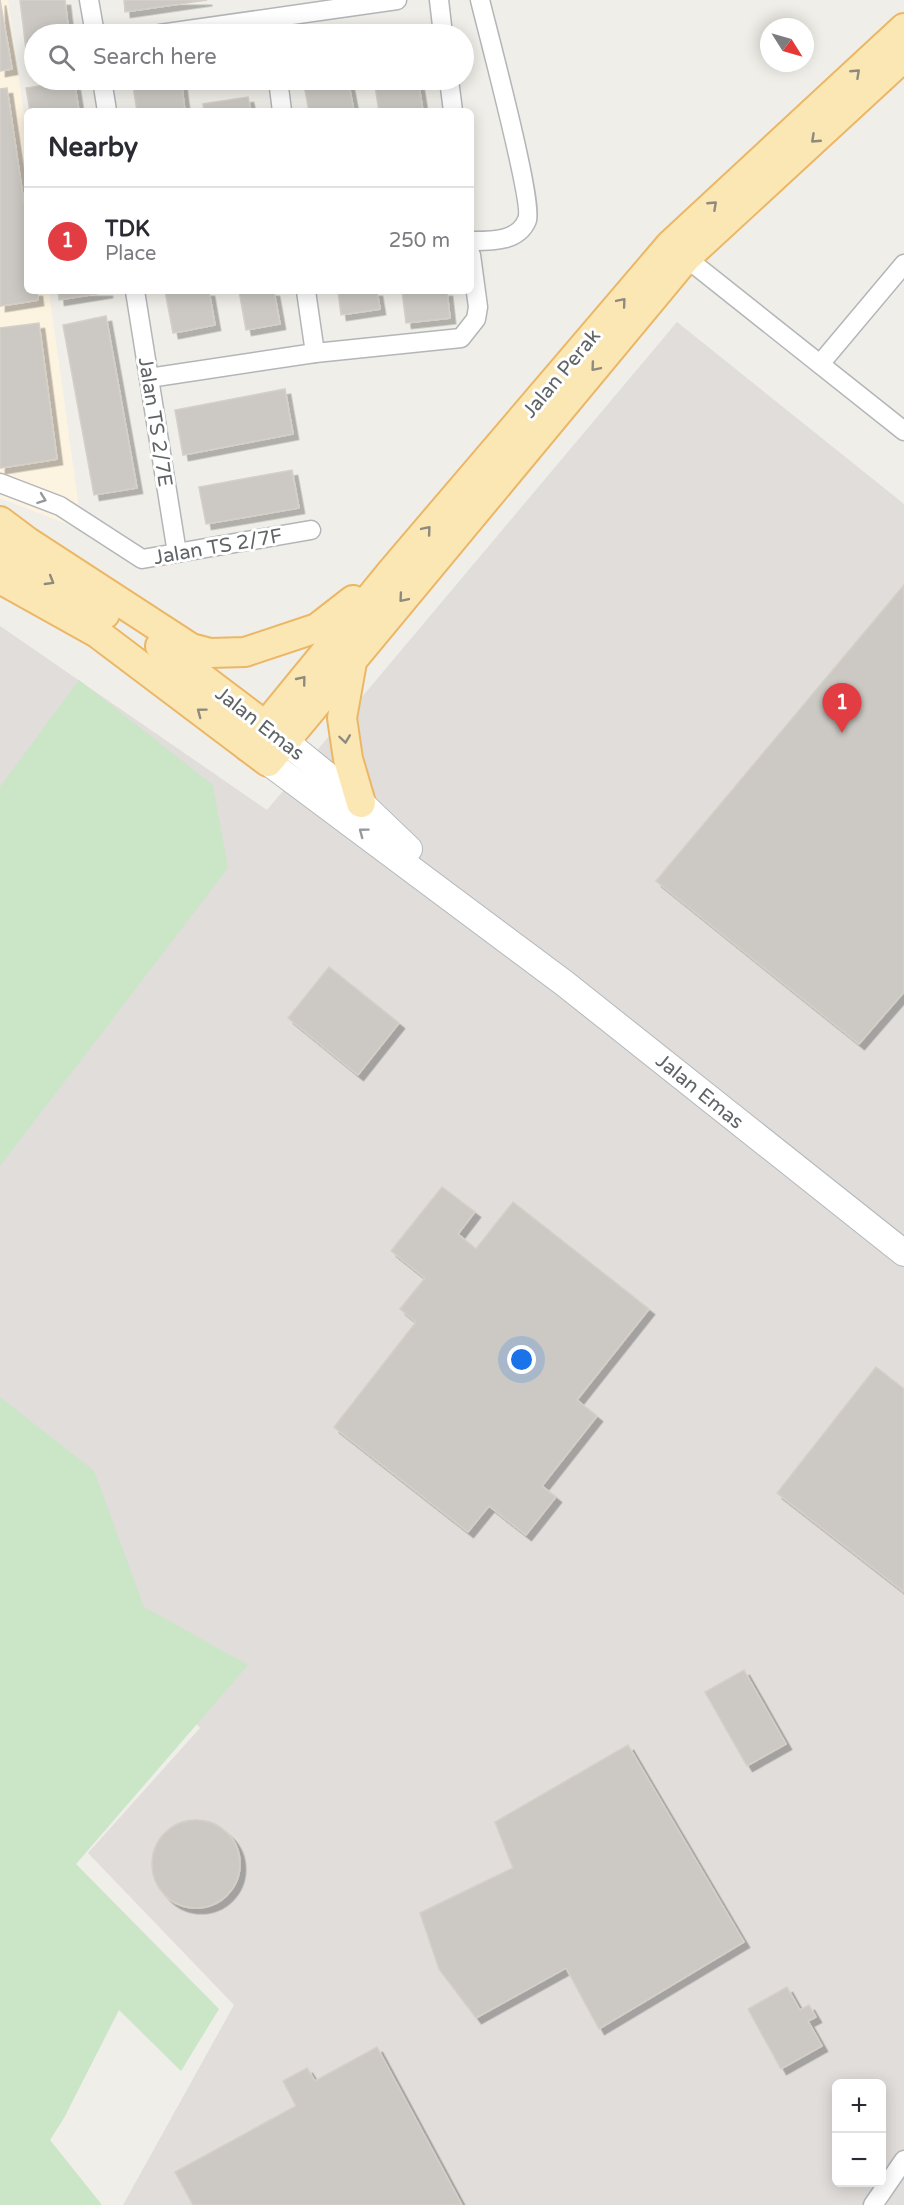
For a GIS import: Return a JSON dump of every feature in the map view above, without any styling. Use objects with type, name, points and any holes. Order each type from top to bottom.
[{"type":"main road","name":"Jalan Perak","points":[[267,744],[392,572],[678,251],[904,28]]},
{"type":"main road","name":"Jalan Perak","points":[[267,744],[352,660],[678,251],[904,57]]},
{"type":"main road","points":[[0,521],[28,542],[191,648],[210,653],[245,652],[316,628],[392,572]]},
{"type":"main road","points":[[0,530],[28,542]]},
{"type":"main road","name":"Jalan Emas","points":[[0,551],[166,650],[267,744],[494,929],[904,1254]]},
{"type":"main road","name":"Jalan Emas","points":[[0,579],[97,633],[361,803],[494,929]]},
{"type":"main road","points":[[352,660],[342,718],[348,759],[361,803]]},
{"type":"street","points":[[89,0],[93,24]]},
{"type":"street","points":[[280,24],[397,0]]},
{"type":"street","points":[[439,0],[442,24]]},
{"type":"street","points":[[474,241],[498,241],[518,232],[528,219],[528,203],[480,0]]},
{"type":"street","points":[[104,90],[107,108]]},
{"type":"street","points":[[279,90],[282,108]]},
{"type":"street","points":[[450,90],[453,108]]},
{"type":"street","points":[[678,251],[904,431]]},
{"type":"street","points":[[820,364],[904,264]]},
{"type":"street","points":[[148,378],[315,353],[461,338],[476,319],[478,307],[474,277]]},
{"type":"street","name":"Jalan TS 2/7E","points":[[135,294],[177,553]]},
{"type":"street","points":[[306,294],[315,353]]},
{"type":"street","name":"Jalan TS 2/7F","points":[[0,483],[60,506],[142,559],[311,530]]},
{"type":"street","points":[[873,2205],[904,2160]]},
{"type":"shaded area","points":[[0,0],[8,0],[24,114],[24,294],[49,294],[82,530],[0,498]]},
{"type":"shaded area","points":[[677,322],[904,504],[904,2205],[123,2205],[234,2005],[88,1853],[200,1728],[0,1476],[0,626],[267,810]]},
{"type":"green space","points":[[79,680],[213,785],[228,868],[0,1166],[0,787]]},
{"type":"green space","points":[[0,1397],[94,1471],[144,1607],[248,1665],[76,1864],[219,2009],[181,2071],[119,2010],[64,2118],[50,2140],[102,2205],[0,2205]]},
{"type":"building","points":[[0,0],[12,69],[0,71]]},
{"type":"building","points":[[20,0],[65,0],[68,24],[24,24],[24,33]]},
{"type":"building","points":[[124,0],[207,0],[125,12]]},
{"type":"building","points":[[7,88],[24,204],[24,294],[37,294],[38,300],[0,306],[0,89]]},
{"type":"building","points":[[26,90],[76,90],[79,108],[29,108]]},
{"type":"building","points":[[134,90],[182,90],[185,108],[137,108]]},
{"type":"building","points":[[305,90],[350,90],[353,108],[308,108]]},
{"type":"building","points":[[376,90],[420,90],[423,108],[379,108]]},
{"type":"building","points":[[248,97],[250,108],[204,108],[203,104]]},
{"type":"building","points":[[58,294],[95,294],[59,300]]},
{"type":"building","points":[[166,294],[210,294],[215,325],[173,333]]},
{"type":"building","points":[[240,294],[275,294],[280,324],[246,330]]},
{"type":"building","points":[[338,294],[378,294],[380,309],[341,315]]},
{"type":"building","points":[[402,294],[447,294],[450,318],[406,323]]},
{"type":"building","points":[[106,316],[137,488],[94,495],[63,325]]},
{"type":"building","points":[[39,323],[57,459],[0,468],[0,328]]},
{"type":"building","points":[[285,389],[293,434],[183,455],[175,410]]},
{"type":"building","points":[[292,470],[299,508],[206,524],[199,487]]},
{"type":"building","points":[[904,585],[904,992],[859,1044],[656,881]]},
{"type":"building","points":[[329,967],[399,1023],[358,1075],[288,1018]]},
{"type":"building","points":[[442,1187],[475,1212],[458,1234],[476,1249],[513,1202],[649,1309],[577,1400],[597,1416],[542,1486],[556,1497],[526,1535],[489,1506],[468,1532],[334,1427],[416,1322],[400,1309],[425,1278],[391,1251]]},
{"type":"building","points":[[876,1367],[904,1389],[904,1592],[777,1493]]},
{"type":"building","points":[[744,1670],[786,1744],[747,1766],[705,1692]]},
{"type":"building","points":[[628,1745],[744,1942],[599,2029],[566,1968],[476,2018],[439,1969],[420,1913],[513,1868],[495,1822]]},
{"type":"building","points":[[196,1820],[213,1824],[227,1833],[236,1847],[240,1864],[236,1881],[227,1895],[213,1904],[196,1908],[179,1904],[165,1895],[156,1881],[152,1864],[156,1847],[165,1833],[179,1824]]},
{"type":"building","points":[[787,1987],[800,2010],[809,2005],[816,2017],[808,2021],[822,2046],[781,2069],[748,2009]]},
{"type":"building","points":[[377,2047],[462,2205],[193,2205],[175,2172],[296,2106],[283,2081],[307,2068],[315,2081]]},
{"type":"place","name":"TDK","points":[[842,733]]}]
